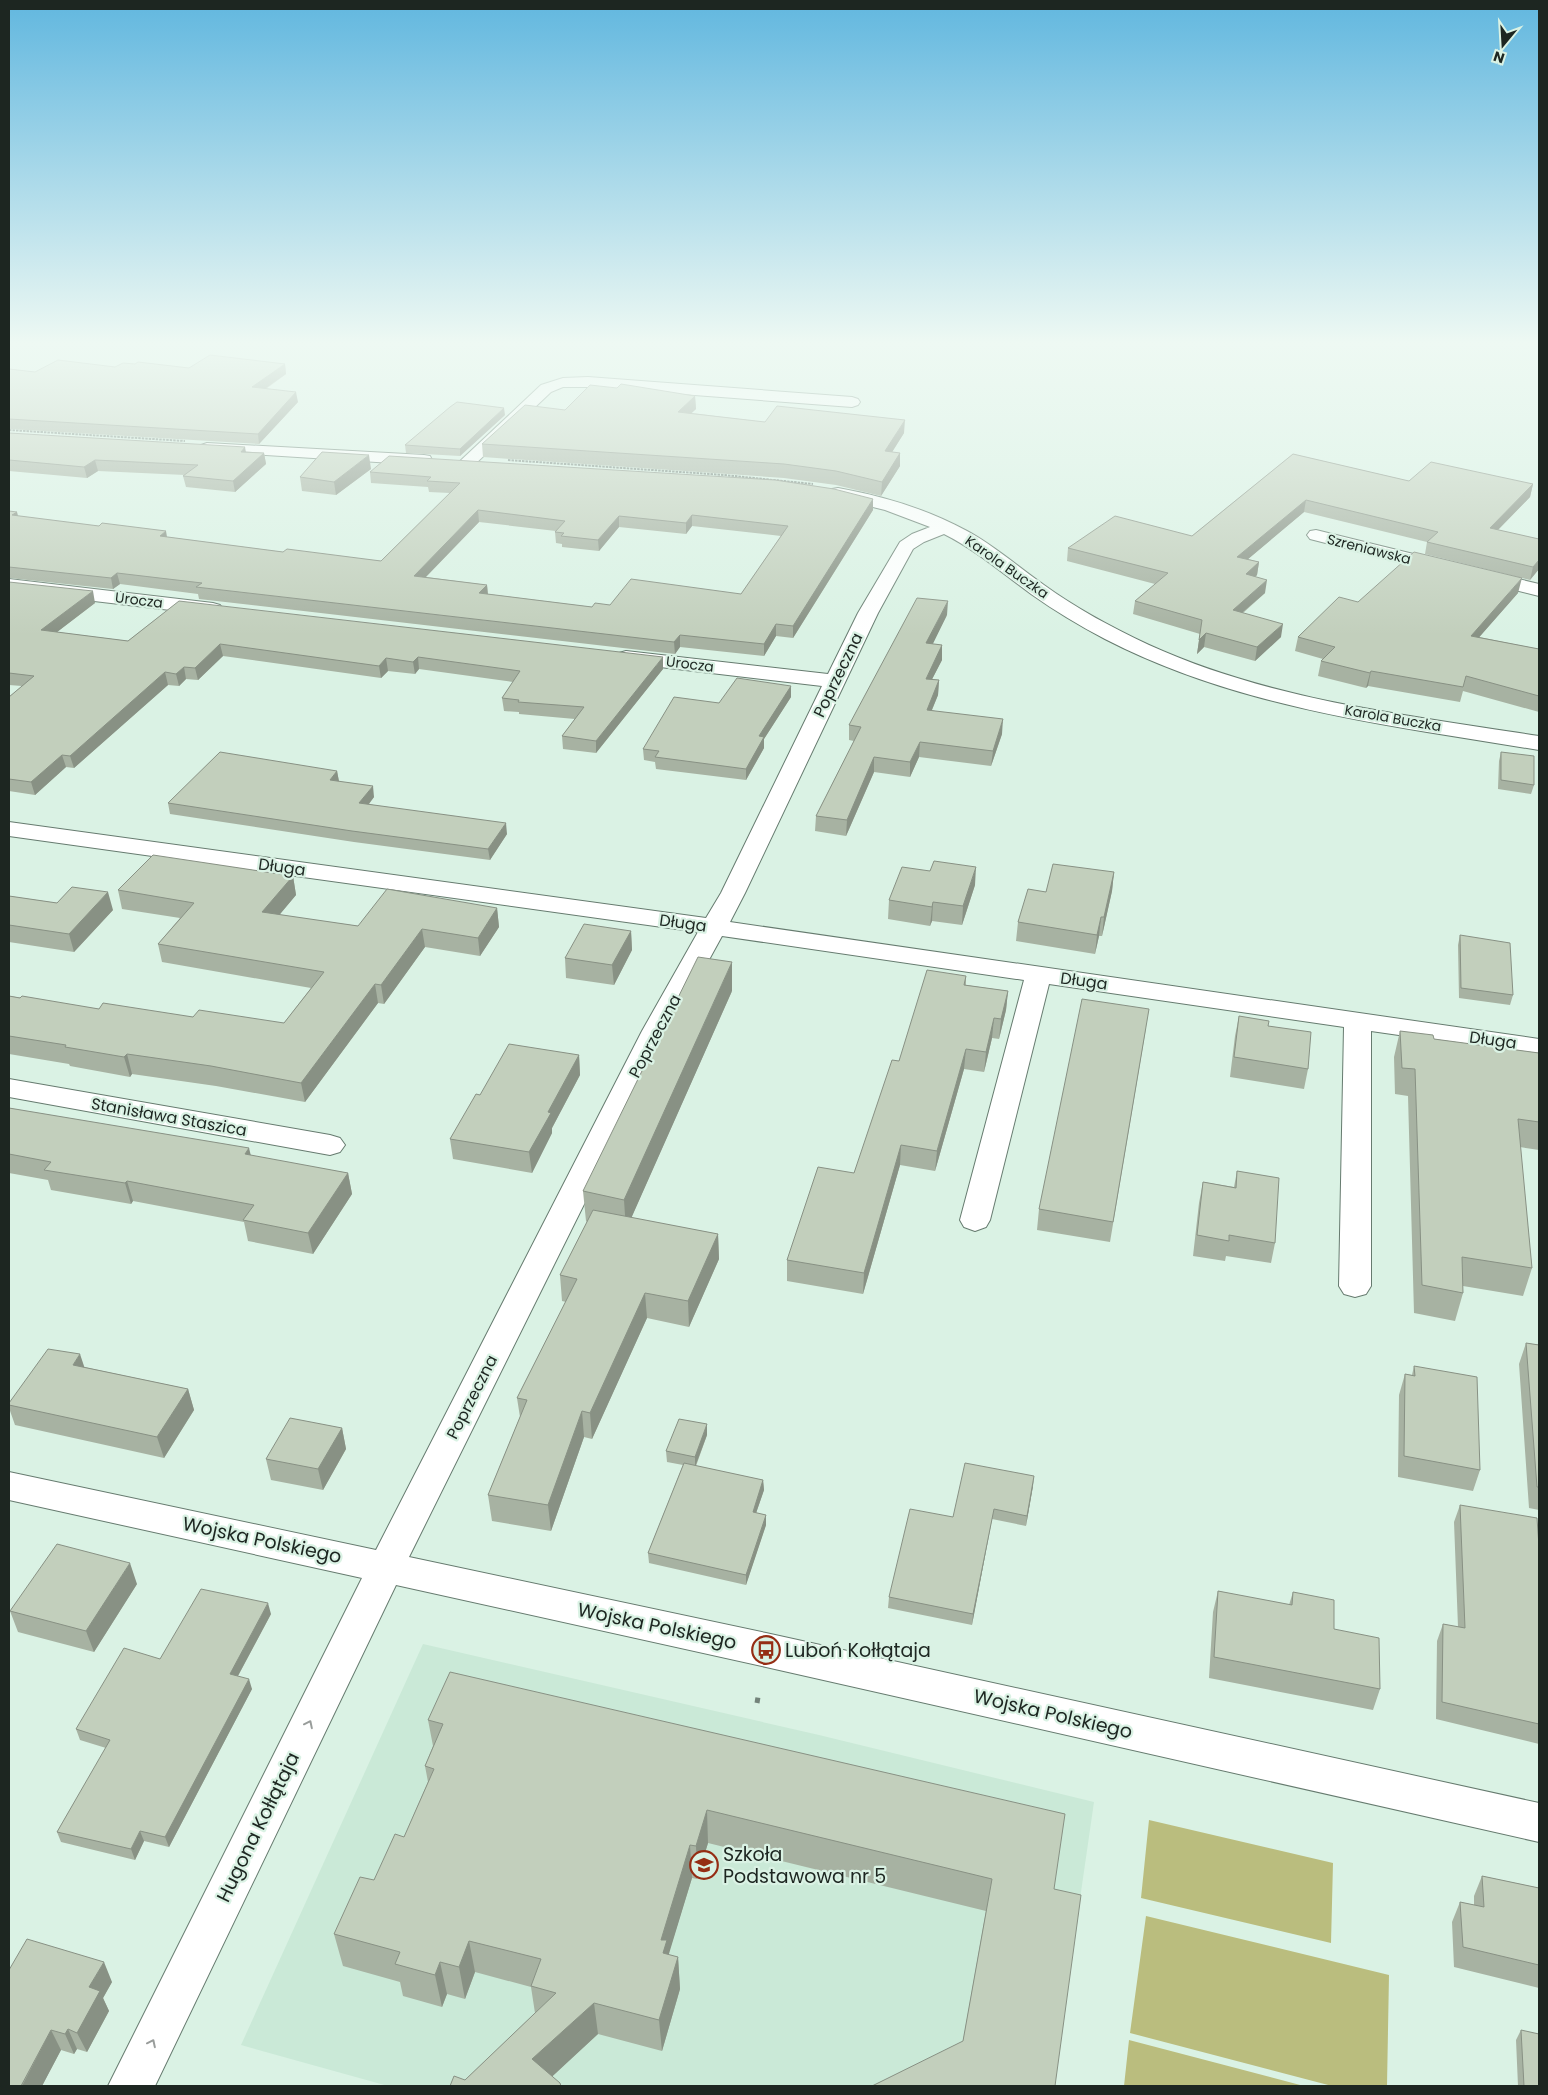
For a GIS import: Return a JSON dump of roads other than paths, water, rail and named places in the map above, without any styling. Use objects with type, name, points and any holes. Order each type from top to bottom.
[{"type":"street","points":[[469,460],[491,439]]},
{"type":"street","points":[[189,444],[441,461],[469,460],[492,464]]},
{"type":"street","name":"Karola Buczka","points":[[819,487],[886,503],[945,528],[976,544],[1038,590],[1074,613],[1141,648],[1179,665],[1251,688],[1310,703],[1539,743]]},
{"type":"street","name":"Poprzeczna","points":[[386,1567],[656,1031],[733,893],[868,613],[906,546],[918,538],[945,528]]},
{"type":"street","name":"Szreniawska","points":[[1316,536],[1539,590]]},
{"type":"street","name":"Urocza","points":[[9,585],[227,611]]},
{"type":"street","name":"Urocza","points":[[604,654],[835,681]]},
{"type":"street","name":"Długa","points":[[9,829],[714,927],[1539,1047]]},
{"type":"street","points":[[975,1220],[1038,975]]},
{"type":"street","points":[[1355,1286],[1358,1021]]},
{"type":"street","name":"Stanisława Staszica","points":[[9,1088],[330,1145]]},
{"type":"street","name":"Wojska Polskiego","points":[[9,1486],[795,1656],[1539,1823]]},
{"type":"street","name":"Hugona Kołłątaja","points":[[131,2086],[386,1567]]},
{"type":"place","name":"Luboń Kołłątaja","points":[[766,1650]]},
{"type":"place","name":"Szkoła Podstawowa nr 5","points":[[704,1865]]}]
